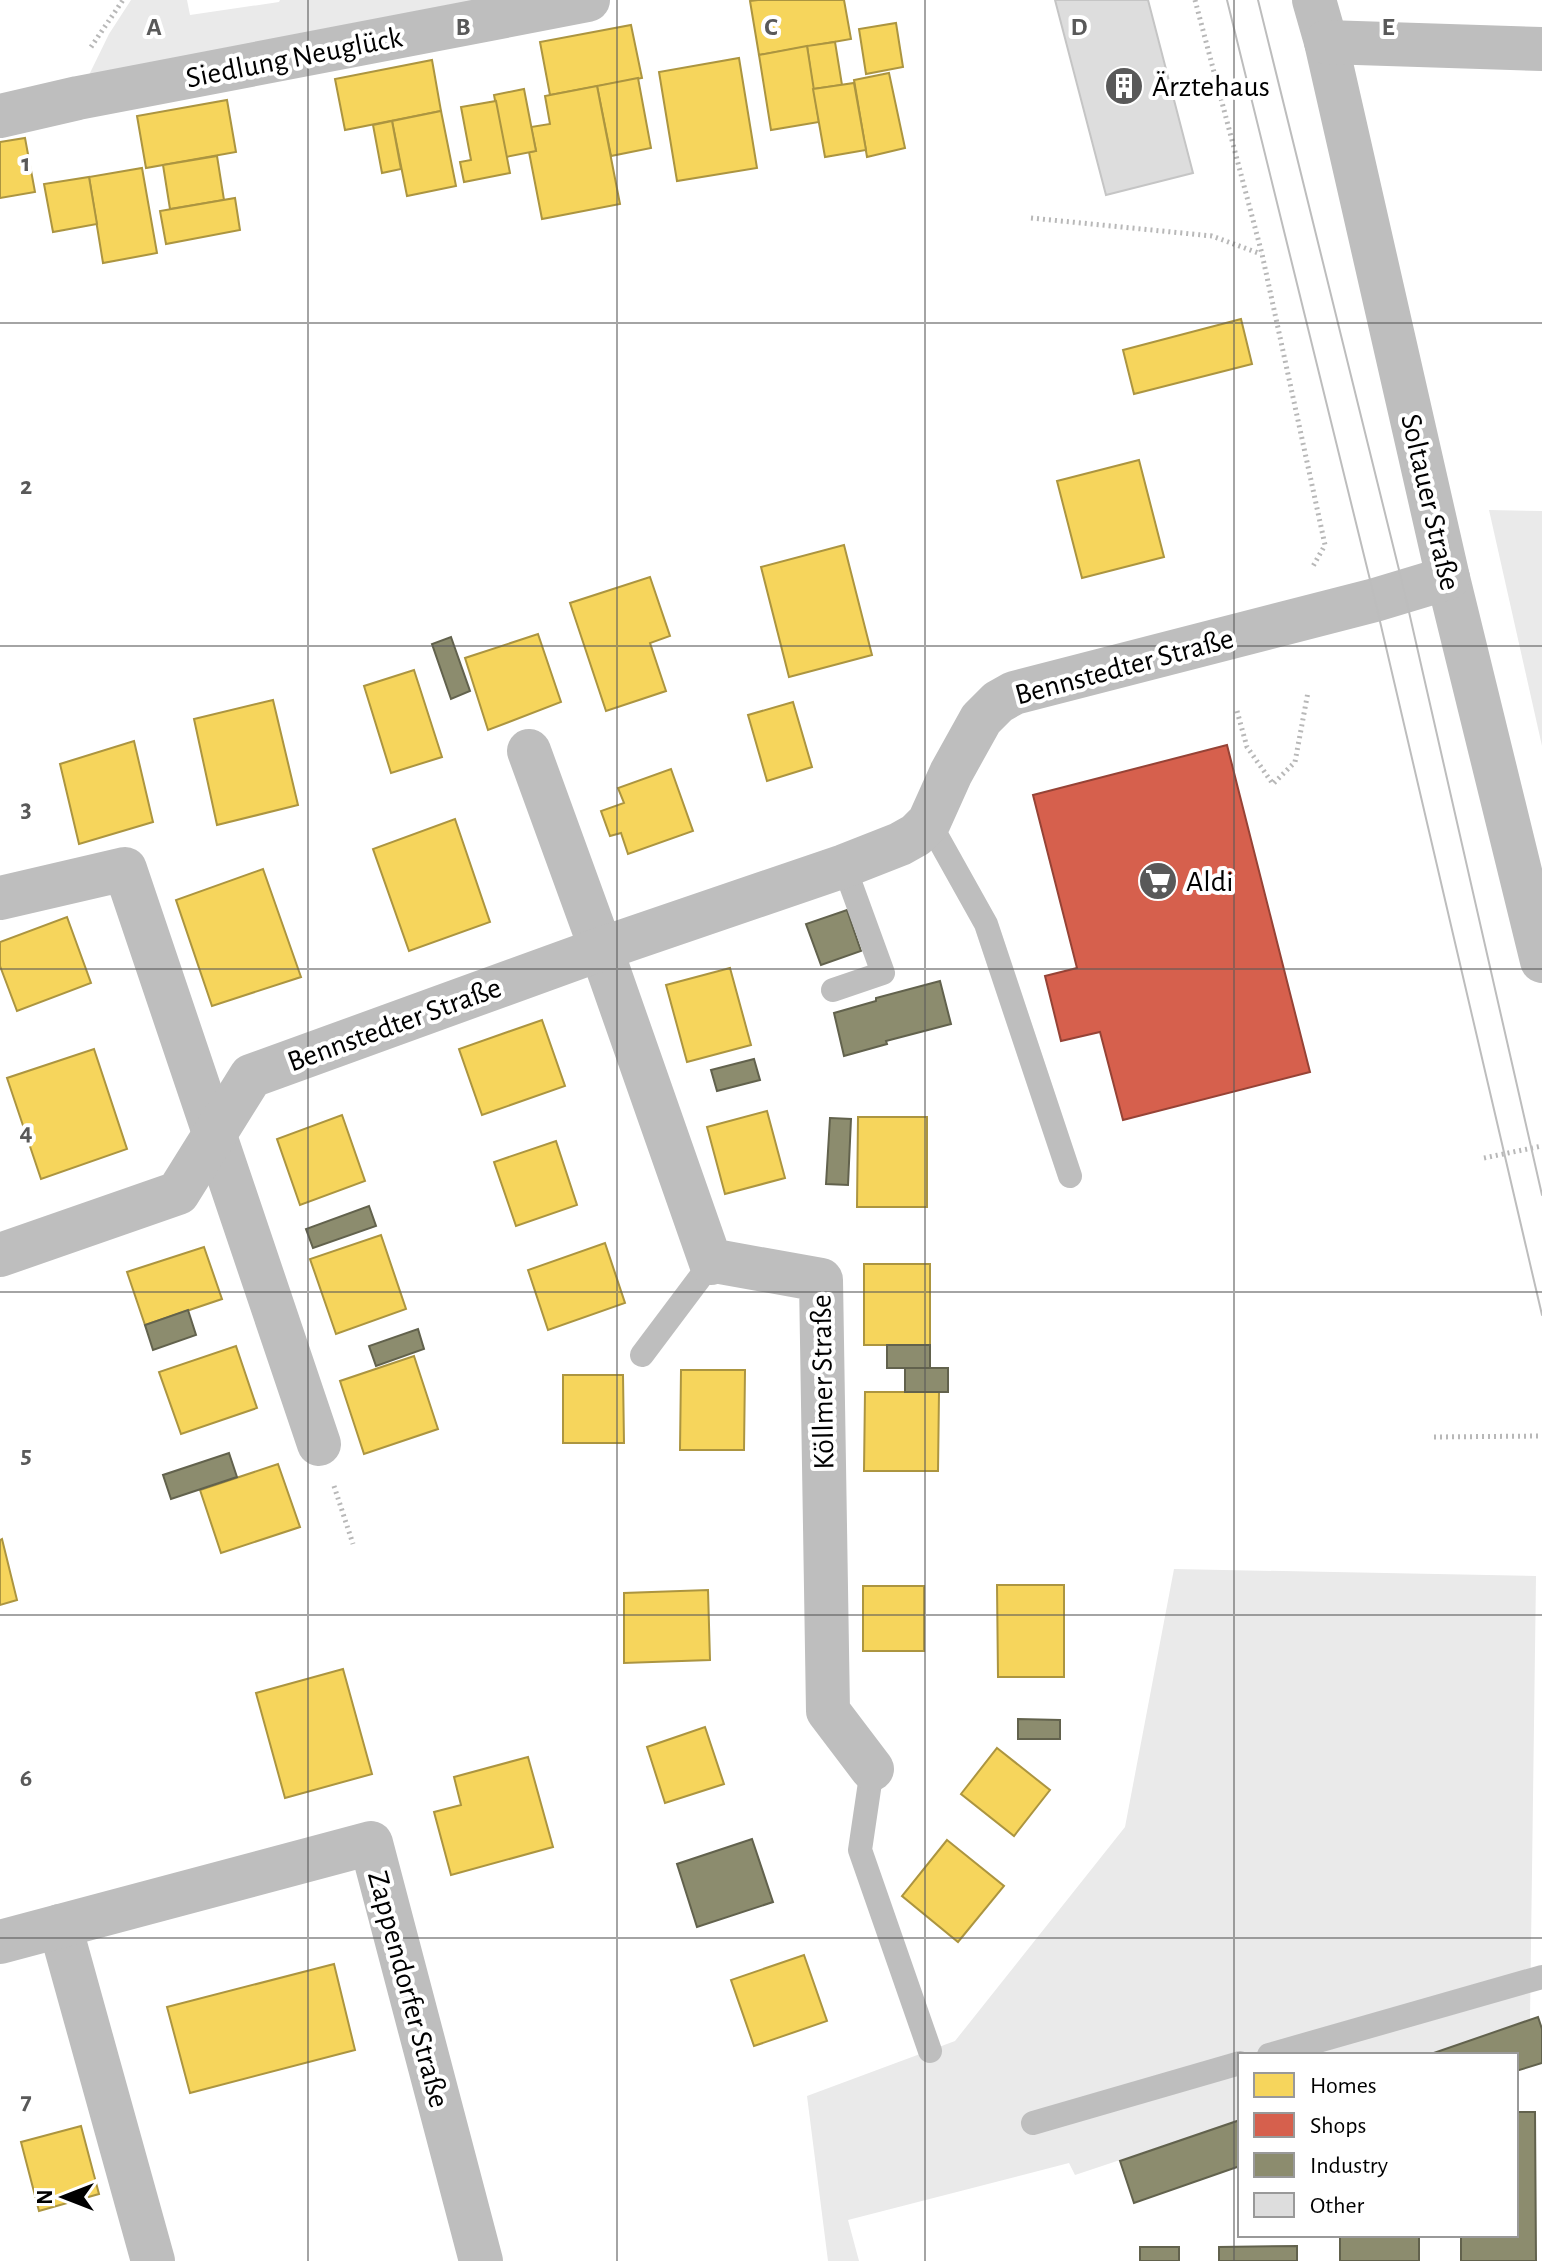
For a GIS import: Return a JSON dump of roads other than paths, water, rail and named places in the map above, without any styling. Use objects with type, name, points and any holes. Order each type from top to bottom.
[{"type":"street","name":"Siedlung Neuglück","points":[[0,116],[78,98],[588,0]]},
{"type":"street","name":"Soltauer Straße","points":[[1314,0],[1448,578],[1542,961]]},
{"type":"street","points":[[1326,42],[1542,49]]},
{"type":"street","name":"Bennstedter Straße","points":[[0,1255],[178,1193],[251,1076],[900,844],[916,835],[929,822],[951,773],[981,719],[998,702],[1014,693],[1375,600],[1448,578]]},
{"type":"street","points":[[529,751],[711,1263]]},
{"type":"street","points":[[0,898],[125,869],[319,1444]]},
{"type":"street","name":"Köllmer Straße","points":[[711,1263],[715,1261],[821,1280],[828,1711],[872,1769]]},
{"type":"street","name":"Zappendorfer Straße","points":[[0,1942],[371,1843],[481,2261]]},
{"type":"street","points":[[60,1926],[153,2261]]},
{"type":"lane","points":[[929,822],[986,924],[1070,1176]]},
{"type":"lane","points":[[833,990],[883,973],[844,866]]},
{"type":"lane","points":[[642,1355],[711,1263]]},
{"type":"lane","points":[[872,1769],[860,1850],[930,2051]]},
{"type":"lane","points":[[1276,2053],[1542,1977]]},
{"type":"lane","points":[[1033,2123],[1238,2064]]},
{"type":"tram line","points":[[1227,0],[1375,600],[1542,1315]]},
{"type":"tram line","points":[[1258,0],[1404,590],[1542,1195]]},
{"type":"place","name":"Ärztehaus","points":[[1124,86]]},
{"type":"place","name":"Aldi","points":[[1158,881]]}]
